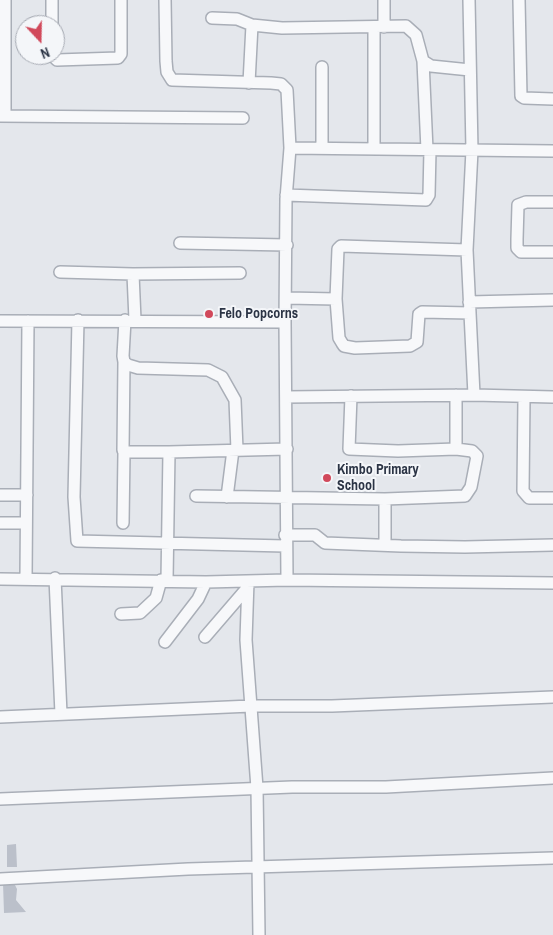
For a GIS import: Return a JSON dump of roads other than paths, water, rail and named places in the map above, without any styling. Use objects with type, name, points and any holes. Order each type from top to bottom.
[{"type":"street","points":[[52,0],[52,15]]},
{"type":"street","points":[[65,60],[118,58],[121,54],[121,0]]},
{"type":"street","points":[[165,0],[166,61],[169,77],[175,81],[281,84],[287,90],[290,148],[286,194],[288,245],[285,322],[287,449],[285,540],[287,580]]},
{"type":"street","points":[[374,149],[379,27],[384,0]]},
{"type":"street","points":[[469,0],[472,150],[467,250],[474,395]]},
{"type":"street","points":[[519,0],[521,96],[524,98],[553,99]]},
{"type":"street","points":[[4,2],[2,116],[243,118]]},
{"type":"street","points":[[212,18],[237,19],[252,24],[282,28],[406,26],[412,30],[423,61],[429,195],[426,200],[286,194]]},
{"type":"street","points":[[249,83],[252,24]]},
{"type":"street","points":[[423,61],[431,66],[470,70]]},
{"type":"street","points":[[322,66],[322,147]]},
{"type":"street","points":[[290,148],[553,150]]},
{"type":"street","points":[[553,202],[526,202],[518,205],[517,248],[521,252],[553,252]]},
{"type":"street","points":[[180,243],[288,245]]},
{"type":"street","points":[[467,250],[344,245],[338,249],[336,299],[339,338],[344,346],[355,348],[415,344],[418,339],[419,314],[422,312],[553,300]]},
{"type":"street","points":[[60,272],[133,274],[240,273]]},
{"type":"street","points":[[123,523],[124,452],[122,413],[124,362],[130,320],[133,274]]},
{"type":"street","points":[[287,298],[336,299]]},
{"type":"street","points":[[78,320],[74,497],[76,540],[81,542],[167,544],[285,540],[315,535],[325,543],[465,548],[553,545]]},
{"type":"street","points":[[0,321],[285,322]]},
{"type":"street","points":[[26,578],[28,321]]},
{"type":"street","points":[[124,362],[138,368],[208,370],[216,372],[228,384],[235,400],[235,450],[227,497]]},
{"type":"street","points":[[286,397],[456,395],[524,398],[553,397]]},
{"type":"street","points":[[456,395],[456,449]]},
{"type":"street","points":[[196,496],[286,499],[385,499],[465,496],[472,487],[477,456],[472,451],[456,449],[349,449],[351,396]]},
{"type":"street","points":[[524,398],[523,491],[530,498],[553,498]]},
{"type":"street","points":[[124,452],[287,449]]},
{"type":"street","points":[[120,614],[140,613],[156,598],[164,580],[167,544],[169,452]]},
{"type":"street","points":[[0,495],[27,496]]},
{"type":"street","points":[[385,499],[385,544]]},
{"type":"street","points":[[0,523],[26,524]]},
{"type":"street","points":[[0,578],[164,580],[248,584],[287,580],[553,583]]},
{"type":"street","points":[[55,578],[61,714]]},
{"type":"street","points":[[165,642],[198,599],[206,582]]},
{"type":"street","points":[[205,637],[248,584]]},
{"type":"street","points":[[248,584],[246,640],[257,788],[259,935]]},
{"type":"street","points":[[0,717],[252,706],[351,706],[553,697]]},
{"type":"street","points":[[0,799],[257,788],[386,787],[553,778]]},
{"type":"street","points":[[0,879],[259,867],[553,858]]},
{"type":"place","name":"Felo Popcorns","points":[[209,314]]},
{"type":"place","name":"Kimbo Primary School","points":[[327,478]]}]
